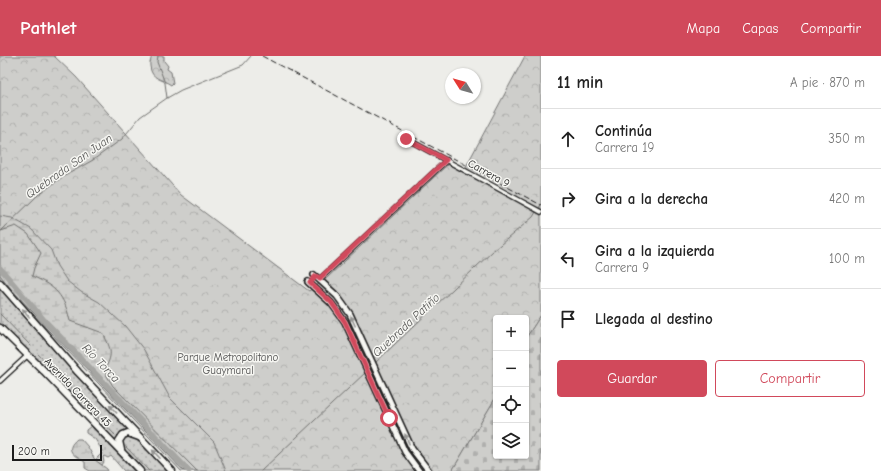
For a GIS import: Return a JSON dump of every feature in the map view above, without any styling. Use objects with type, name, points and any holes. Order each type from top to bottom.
[{"type":"highway","name":"Avenida Carrera 45","points":[[0,283],[73,366],[172,471]]},
{"type":"highway","name":"Avenida Carrera 45","points":[[0,328],[140,471]]},
{"type":"highway","points":[[123,454],[119,445],[121,437],[128,433],[140,437]]},
{"type":"main road","points":[[317,277],[337,296],[350,314],[412,449],[429,471]]},
{"type":"main road","points":[[309,282],[331,302],[345,322],[404,452],[419,471]]},
{"type":"street","name":"Carrera 9","points":[[406,139],[541,212]]},
{"type":"street","points":[[309,282],[317,277],[446,160]]},
{"type":"street","points":[[0,381],[28,355]]},
{"type":"green space","name":"Parque Metropolitano Guaymaral","points":[[0,56],[54,56],[76,77],[181,195],[309,291],[328,277],[448,164],[463,172],[525,56],[541,56],[541,315],[529,333],[529,315],[493,315],[493,402],[452,471],[181,471],[0,279]]},
{"type":"green space","points":[[151,56],[164,56],[164,61],[168,66],[167,69],[171,72],[173,83],[171,85],[155,77],[151,71]]},
{"type":"green space","points":[[0,216],[12,218],[31,229],[51,250],[57,266],[67,281],[81,292],[99,302],[125,326],[144,350],[170,398],[214,442],[226,471],[184,471],[12,290],[0,275]]},
{"type":"green space","points":[[0,288],[67,364],[132,431],[127,432],[118,444],[0,323]]},
{"type":"green space","points":[[541,315],[541,471],[452,471],[493,402],[493,459],[529,459],[529,333]]},
{"type":"green space","points":[[91,426],[134,471],[124,471],[111,456],[108,458],[103,457],[104,462],[102,465],[95,460],[103,452],[95,439],[86,433],[86,430]]},
{"type":"green space","points":[[126,435],[134,437],[168,471],[144,471],[121,446],[123,437]]},
{"type":"green space","points":[[77,439],[81,439],[88,447],[95,460],[108,471],[90,471],[85,468],[85,462],[74,455],[71,449],[71,446]]},
{"type":"waterway","name":"Quebrada San Juan","points":[[158,56],[157,62],[165,83],[167,98]]},
{"type":"waterway","name":"Quebrada San Juan","points":[[0,232],[38,195],[61,178],[93,160],[122,139],[140,117],[167,98],[181,90],[243,65],[251,56]]},
{"type":"waterway","name":"Quebrada Patiño","points":[[538,209],[541,205]]},
{"type":"waterway","name":"Quebrada Patiño","points":[[375,363],[494,250],[533,217],[536,212]]},
{"type":"waterway","name":"Quebrada Patiño","points":[[1,231],[16,226],[28,234],[41,253],[32,276],[47,284],[58,293],[62,298],[70,321],[103,333],[110,348],[109,360],[104,371],[113,386],[197,471]]},
{"type":"waterway","name":"Río Torca","points":[[0,268],[44,320],[189,471]]},
{"type":"waterway","points":[[0,314],[31,346]]},
{"type":"waterway","points":[[38,354],[115,435]]},
{"type":"waterway","name":"Quebrada Patiño","points":[[261,471],[366,372]]},
{"type":"waterway","points":[[126,447],[149,471]]},
{"type":"railway","points":[[262,56],[541,205]]},
{"type":"route","points":[[389,418],[345,322],[331,302],[310,283],[316,276],[320,279],[446,160],[406,139]]}]
